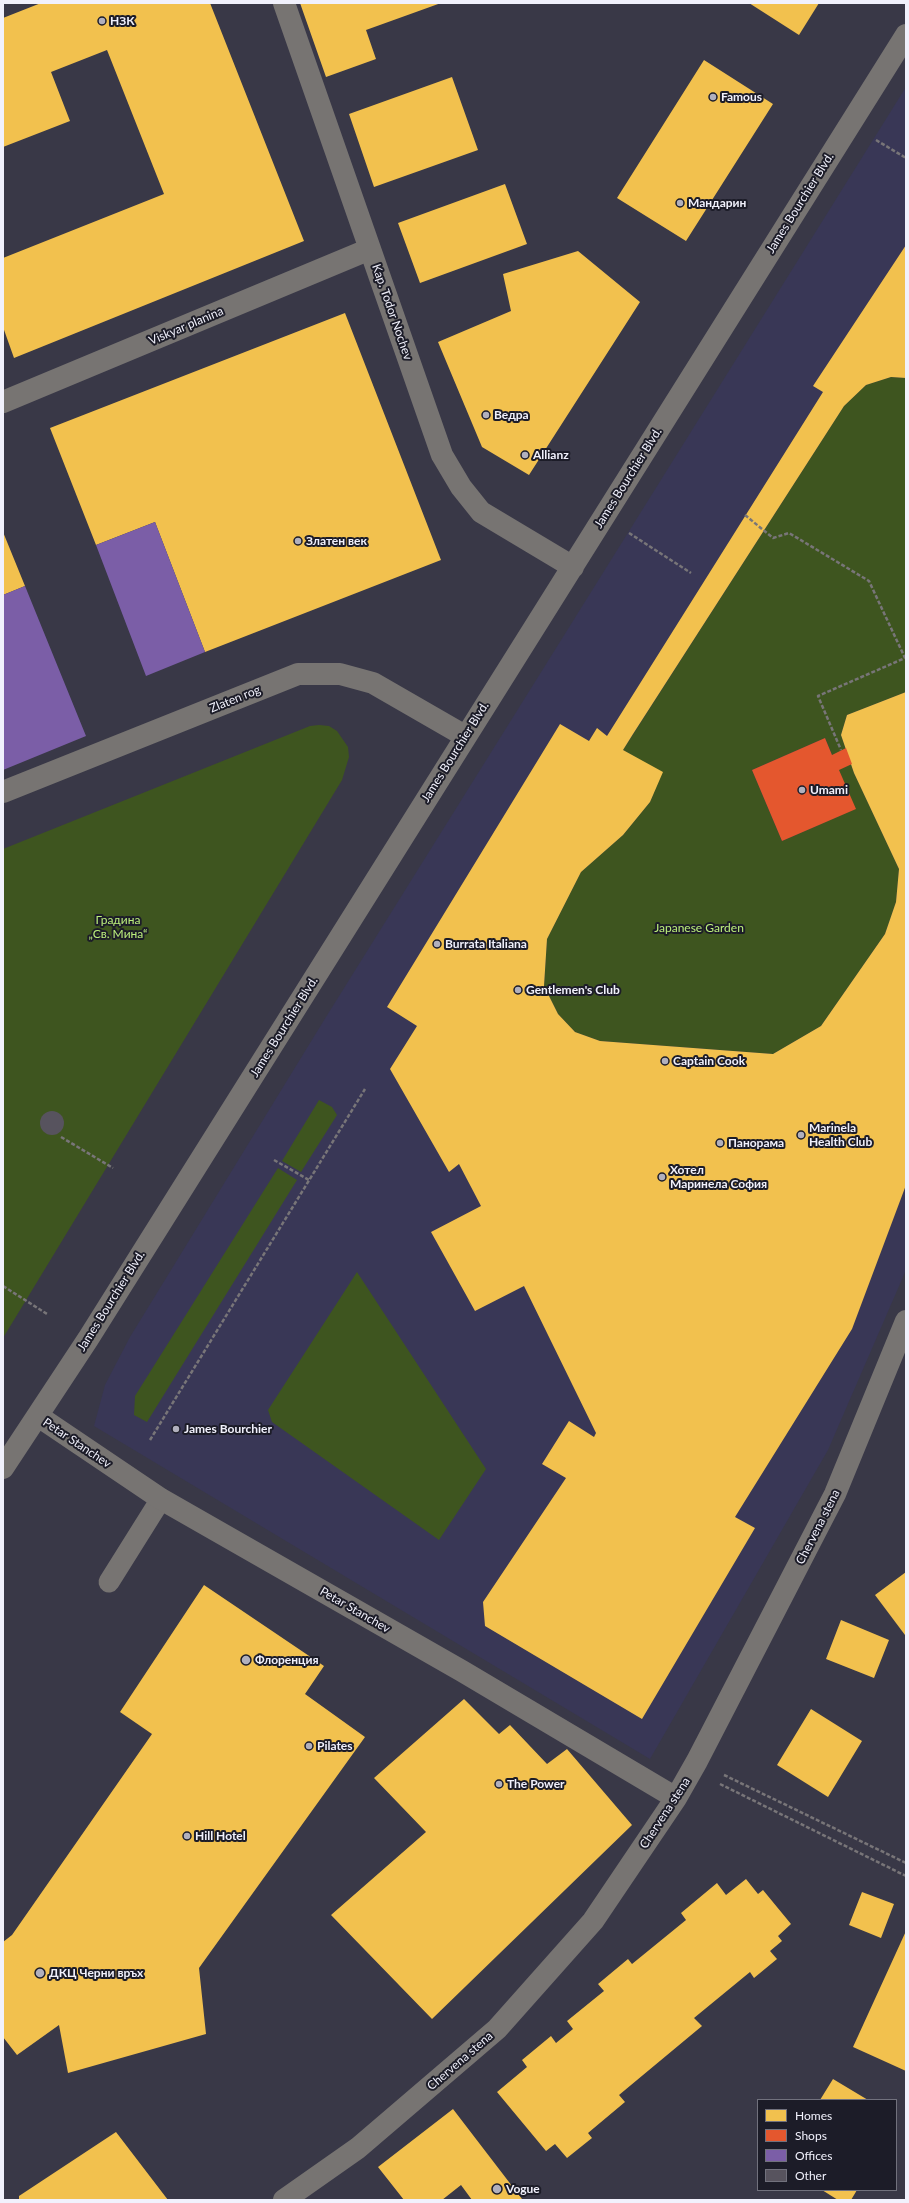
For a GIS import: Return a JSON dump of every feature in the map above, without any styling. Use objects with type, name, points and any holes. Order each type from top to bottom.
[{"type":"street","name":"Kap. Todor Nochev","points":[[284,3],[442,455],[461,487],[481,512],[573,567]]},
{"type":"street","name":"James Bourchier Blvd.","points":[[3,1468],[138,1259],[906,35]]},
{"type":"street","name":"Viskyar planina","points":[[3,402],[370,249]]},
{"type":"street","name":"Zlaten rog","points":[[3,792],[298,674],[340,674],[373,683],[465,736]]},
{"type":"street","name":"Chervena stena","points":[[284,2200],[358,2148],[497,2029],[593,1921],[676,1798],[694,1766],[835,1494],[906,1321]]},
{"type":"street","name":"Petar Stanchev","points":[[38,1416],[160,1499],[456,1667],[676,1798]]},
{"type":"lane","points":[[109,1582],[160,1499]]},
{"type":"path","points":[[745,515],[772,538],[789,532],[869,581],[905,658],[818,696],[841,750]]},
{"type":"path","points":[[636,538],[691,574]]},
{"type":"path","points":[[150,1440],[365,1089]]},
{"type":"path","points":[[61,1137],[113,1168]]},
{"type":"path","points":[[274,1160],[309,1180]]},
{"type":"path","points":[[3,1286],[47,1314]]},
{"type":"path","points":[[694,1766],[906,1863]]},
{"type":"path","points":[[694,1766],[906,1876]]},
{"type":"shaded area","points":[[906,87],[906,1270],[828,1450],[650,1759],[94,1426],[105,1385],[130,1337],[326,1017]]},
{"type":"green space","name":"Japanese Garden","points":[[891,377],[906,378],[906,692],[847,715],[841,735],[854,773],[899,869],[896,902],[885,934],[821,1026],[773,1054],[600,1041],[575,1032],[558,1014],[544,986],[547,939],[581,872],[623,835],[650,802],[662,773],[623,750],[844,406],[866,385]],"holes":[[[825,738],[855,809],[782,841],[752,770]]]},
{"type":"green space","name":"Градина „Св. Мина“","points":[[310,726],[329,726],[337,731],[348,747],[349,757],[342,780],[3,1338],[3,849]]},
{"type":"green space","points":[[319,1100],[332,1107],[337,1115],[301,1172],[282,1161]]},
{"type":"green space","points":[[278,1168],[297,1180],[147,1422],[134,1415],[135,1396]]},
{"type":"green space","points":[[357,1272],[486,1469],[439,1540],[272,1422],[268,1410]]},
{"type":"building: Homes","points":[[41,3],[210,3],[304,241],[14,358],[3,327],[3,258],[164,194],[107,50],[51,72],[70,121],[3,147],[3,18]]},
{"type":"building: Homes","points":[[300,3],[441,3],[366,30],[376,59],[326,77]]},
{"type":"building: Homes","points":[[749,3],[819,3],[799,35]]},
{"type":"building: Homes","points":[[704,60],[773,104],[686,241],[617,198]]},
{"type":"building: Homes","points":[[452,77],[478,150],[374,187],[349,114]]},
{"type":"building: Homes","points":[[505,184],[527,244],[420,283],[398,223]]},
{"type":"building: Homes","points":[[906,245],[906,378],[891,377],[866,385],[844,406],[633,734],[623,750],[663,772],[650,802],[623,835],[581,872],[547,939],[544,986],[558,1014],[575,1032],[600,1041],[773,1054],[821,1026],[885,934],[896,902],[899,869],[854,773],[841,735],[847,715],[906,692],[906,1185],[852,1329],[735,1517],[755,1528],[642,1719],[485,1626],[483,1602],[566,1478],[542,1464],[569,1421],[594,1437],[596,1433],[524,1286],[475,1311],[431,1232],[481,1206],[459,1164],[449,1172],[390,1069],[417,1026],[387,1007],[560,724],[589,741],[597,728],[607,736],[823,392],[813,386]]},
{"type":"building: Homes","points":[[578,251],[640,302],[529,475],[482,447],[438,342],[511,311],[503,274]]},
{"type":"building: Homes","points":[[345,313],[441,560],[205,652],[155,522],[96,545],[50,428]]},
{"type":"building: Homes","points":[[3,532],[25,586],[3,595]]},
{"type":"building: Homes","points":[[906,1572],[906,1634],[905,1635],[875,1595]]},
{"type":"building: Homes","name":"Hill Hotel","points":[[204,1585],[324,1666],[305,1694],[365,1737],[199,1968],[206,2034],[68,2073],[59,2025],[17,2055],[3,2037],[3,1942],[12,1935],[152,1734],[120,1712]]},
{"type":"building: Homes","points":[[841,1620],[889,1640],[874,1678],[826,1659]]},
{"type":"building: Homes","points":[[464,1699],[499,1734],[510,1725],[547,1764],[567,1749],[632,1825],[432,2019],[331,1915],[426,1832],[374,1778]]},
{"type":"building: Homes","points":[[811,1709],[862,1741],[828,1797],[777,1765]]},
{"type":"building: Homes","points":[[746,1879],[758,1894],[763,1890],[791,1924],[778,1936],[782,1941],[770,1951],[777,1959],[754,1978],[750,1972],[694,2018],[702,2026],[619,2095],[625,2102],[588,2133],[592,2138],[567,2158],[555,2144],[546,2151],[497,2092],[527,2067],[522,2060],[551,2036],[556,2043],[573,2029],[567,2021],[604,1991],[598,1984],[628,1959],[632,1964],[686,1920],[681,1913],[717,1883],[726,1895]]},
{"type":"building: Homes","points":[[862,1892],[894,1904],[881,1938],[849,1925]]},
{"type":"building: Homes","points":[[906,1931],[906,2071],[853,2047]]},
{"type":"building: Homes","points":[[833,2079],[866,2099],[821,2099]]},
{"type":"building: Homes","points":[[453,2109],[522,2199],[521,2200],[472,2200],[461,2185],[442,2200],[404,2200],[378,2167]]},
{"type":"building: Homes","points":[[116,2132],[168,2200],[19,2200],[19,2196]]},
{"type":"building: Homes","points":[[824,2191],[856,2191],[851,2200],[838,2200]]},
{"type":"building: Shops","points":[[825,738],[832,755],[846,748],[852,764],[839,770],[856,809],[782,841],[752,770]]},
{"type":"building: Offices","points":[[155,522],[205,652],[146,676],[96,545]]},
{"type":"building: Offices","points":[[25,586],[86,736],[3,770],[3,595]]},
{"type":"building: Other","points":[[52,1111],[57,1112],[63,1118],[63,1128],[57,1134],[52,1135],[47,1134],[41,1128],[40,1123],[41,1118],[47,1112]]},
{"type":"place","name":"НЗК","points":[[102,21]]},
{"type":"place","name":"Famous","points":[[713,97]]},
{"type":"place","name":"Мандарин","points":[[680,203]]},
{"type":"place","name":"Ведра","points":[[486,415]]},
{"type":"place","name":"Allianz","points":[[525,455]]},
{"type":"place","name":"Златен век","points":[[298,541]]},
{"type":"place","name":"Umami","points":[[802,790]]},
{"type":"place","name":"Burrata Italiana","points":[[437,944]]},
{"type":"place","name":"Gentlemen's Club","points":[[518,990]]},
{"type":"place","name":"Captain Cook","points":[[665,1061]]},
{"type":"place","name":"Marinela Health Club","points":[[801,1135]]},
{"type":"place","name":"Панорама","points":[[720,1143]]},
{"type":"place","name":"Хотел Маринела София","points":[[662,1177]]},
{"type":"place","name":"James Bourchier","points":[[176,1429]]},
{"type":"place","name":"Флоренция","points":[[246,1660]]},
{"type":"place","name":"Pilates","points":[[309,1746]]},
{"type":"place","name":"The Power","points":[[499,1784]]},
{"type":"place","name":"Hill Hotel","points":[[187,1836]]},
{"type":"place","name":"ДКЦ Черни връх","points":[[40,1973]]},
{"type":"place","name":"Vogue","points":[[497,2189]]}]
